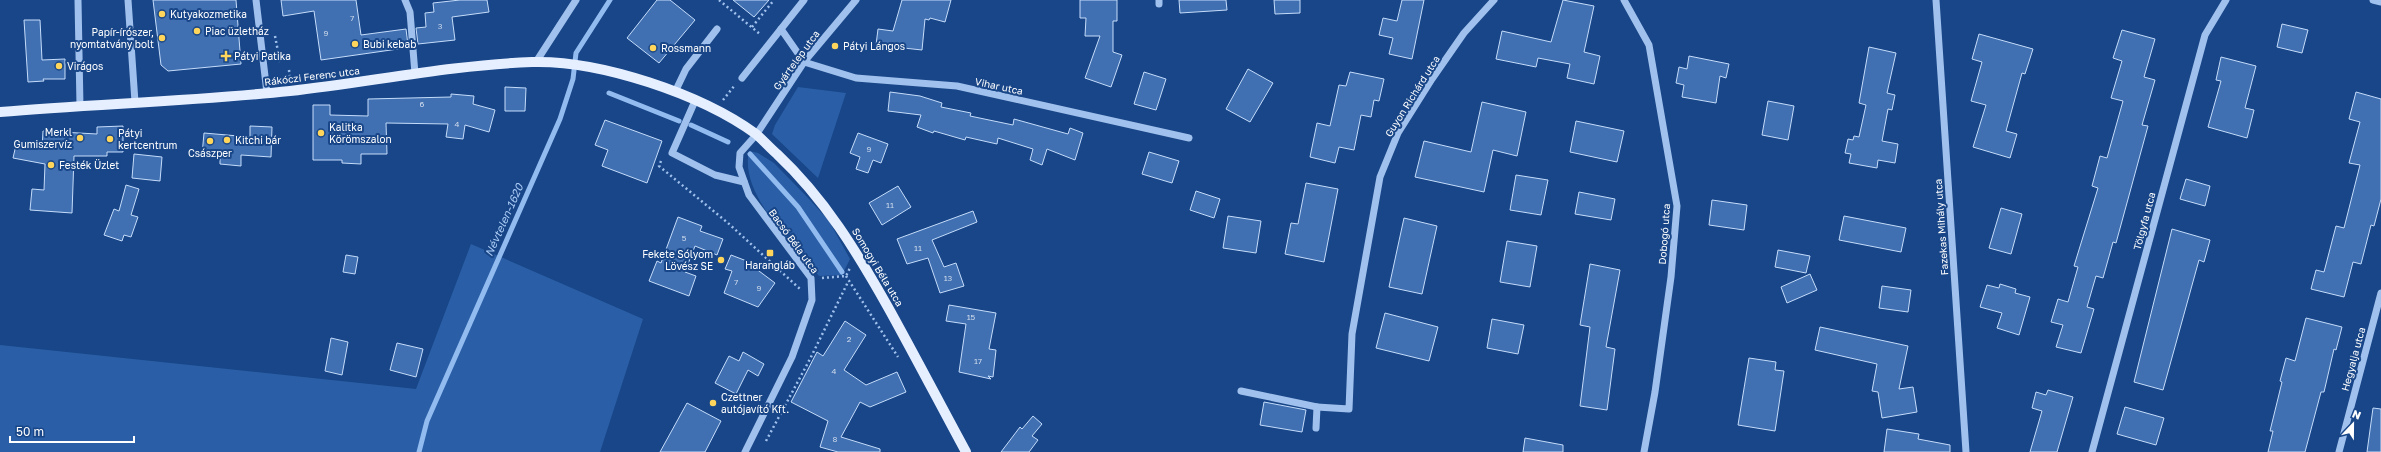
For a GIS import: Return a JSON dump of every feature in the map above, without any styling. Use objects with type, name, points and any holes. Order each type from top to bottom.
[{"type":"main road","name":"Rákóczi Ferenc utca","points":[[0,112],[267,93],[475,66],[536,62],[577,66],[625,76]]},
{"type":"main road","name":"Somogyi Béla utca","points":[[625,76],[695,100],[756,134],[792,168],[824,204],[859,254],[966,452]]},
{"type":"street","points":[[78,0],[80,106]]},
{"type":"street","points":[[128,0],[135,102]]},
{"type":"street","points":[[256,0],[267,93]]},
{"type":"street","points":[[405,0],[410,12],[415,74]]},
{"type":"street","points":[[536,62],[576,0]]},
{"type":"street","points":[[742,78],[804,0]]},
{"type":"street","name":"Gyártelep utca","points":[[756,134],[804,62],[856,0]]},
{"type":"street","name":"Guyon Richárd utca","points":[[1317,407],[1349,409],[1352,334],[1380,177],[1398,133],[1464,33],[1494,0]]},
{"type":"street","name":"Dobogó utca","points":[[1624,0],[1649,45],[1677,206],[1656,392],[1644,452]]},
{"type":"street","name":"Fazekas Mihály utca","points":[[1936,0],[1966,452]]},
{"type":"street","name":"Tölgyfa utca","points":[[2092,452],[2205,35],[2226,0]]},
{"type":"street","points":[[2373,0],[2381,2]]},
{"type":"street","points":[[675,92],[686,69],[717,29]]},
{"type":"street","points":[[781,29],[804,62]]},
{"type":"street","name":"Vihar utca","points":[[804,62],[856,78],[957,86],[1189,138]]},
{"type":"street","points":[[695,100],[672,153],[715,175],[744,182]]},
{"type":"street","name":"Bacsó Béla utca","points":[[745,452],[792,357],[812,300],[811,278],[771,228],[748,195],[739,167],[740,154],[756,134]]},
{"type":"street","name":"Hegyalja utca","points":[[2339,452],[2381,293]]},
{"type":"street","points":[[1241,391],[1317,407],[1316,428]]},
{"type":"path","points":[[719,0],[770,42]]},
{"type":"path","points":[[752,27],[774,0]]},
{"type":"path","points":[[274,36],[280,62]]},
{"type":"path","points":[[723,100],[742,78]]},
{"type":"path","points":[[661,161],[658,166],[728,222],[812,300]]},
{"type":"path","points":[[846,276],[859,254]]},
{"type":"path","points":[[811,278],[846,276]]},
{"type":"path","points":[[846,276],[903,363]]},
{"type":"path","points":[[763,446],[810,359],[848,281]]},
{"type":"shaded area","points":[[798,87],[846,93],[818,178],[772,134],[775,125]]},
{"type":"shaded area","points":[[749,151],[758,153],[774,163],[829,221],[850,259],[842,275],[819,276],[771,218],[760,201],[752,184],[748,167]]},
{"type":"shaded area","points":[[471,244],[643,319],[600,452],[0,452],[0,345],[416,389]]},
{"type":"building","name":"Piac üzletház","points":[[153,0],[236,0],[241,64],[168,71],[161,65]]},
{"type":"building","points":[[281,0],[356,0],[361,35],[406,29],[408,45],[404,46],[405,48],[321,60],[314,11],[283,16]]},
{"type":"building","points":[[460,0],[487,0],[489,12],[452,17],[455,40],[418,44],[416,28],[426,27],[425,13],[434,12],[433,3]]},
{"type":"building","points":[[657,0],[670,0],[695,20],[659,63],[627,38]]},
{"type":"building","points":[[733,0],[769,0],[754,17]]},
{"type":"building","points":[[902,0],[951,0],[945,22],[930,18],[929,20],[925,19],[922,50],[876,45],[878,29],[893,31]]},
{"type":"building","points":[[1080,0],[1117,0],[1117,21],[1113,21],[1113,52],[1122,55],[1111,87],[1085,78],[1100,36],[1085,36],[1086,18],[1080,18]]},
{"type":"building","points":[[1179,0],[1226,0],[1227,10],[1180,13]]},
{"type":"building","points":[[1274,0],[1300,0],[1300,13],[1275,14]]},
{"type":"building","points":[[1402,0],[1424,0],[1412,59],[1389,54],[1393,38],[1379,35],[1383,18],[1397,21]]},
{"type":"building","points":[[1563,0],[1594,6],[1584,52],[1600,56],[1594,84],[1567,78],[1570,64],[1538,58],[1536,67],[1496,59],[1502,31],[1551,42]]},
{"type":"building","points":[[24,20],[40,20],[42,60],[65,59],[65,79],[43,79],[44,81],[28,82]]},
{"type":"building","points":[[2282,24],[2308,30],[2302,53],[2277,47]]},
{"type":"building","points":[[2122,30],[2155,39],[2144,77],[2155,80],[2142,125],[2148,126],[2116,243],[2113,242],[2103,278],[2096,276],[2087,307],[2094,309],[2081,353],[2056,347],[2063,325],[2051,322],[2058,299],[2068,302],[2078,267],[2074,266],[2098,188],[2092,186],[2100,156],[2107,158],[2123,101],[2111,98],[2122,61],[2113,58]]},
{"type":"building","points":[[1979,34],[2033,49],[2025,74],[2022,73],[2006,131],[2017,134],[2010,158],[1973,147],[1986,105],[1971,101],[1982,62],[1972,59]]},
{"type":"building","points":[[1869,47],[1896,53],[1887,93],[1895,95],[1892,110],[1888,109],[1882,141],[1898,144],[1895,163],[1878,160],[1877,168],[1849,163],[1851,154],[1845,153],[1848,139],[1853,140],[1854,136],[1859,137],[1866,105],[1859,103]]},
{"type":"building","points":[[1689,56],[1729,64],[1726,78],[1720,76],[1716,103],[1682,97],[1684,85],[1676,83],[1679,67],[1687,69]]},
{"type":"building","points":[[2221,57],[2256,66],[2245,108],[2254,110],[2247,138],[2208,127],[2221,81],[2216,80]]},
{"type":"building","points":[[1248,69],[1273,83],[1250,122],[1226,109]]},
{"type":"building","points":[[1144,72],[1166,79],[1156,110],[1134,104]]},
{"type":"building","points":[[1350,72],[1384,79],[1379,101],[1374,100],[1371,117],[1361,115],[1354,150],[1339,147],[1335,163],[1310,157],[1317,123],[1330,126],[1339,85],[1346,86]]},
{"type":"building","points":[[505,87],[526,88],[525,111],[505,111]]},
{"type":"building","points":[[890,92],[920,96],[942,103],[941,107],[971,113],[970,116],[1013,125],[1014,119],[1068,134],[1070,128],[1083,133],[1075,160],[1047,149],[1042,165],[1030,160],[1033,149],[998,138],[997,144],[966,137],[965,140],[934,131],[933,133],[917,127],[921,115],[888,111]]},
{"type":"building","points":[[2356,92],[2381,99],[2381,199],[2374,226],[2371,225],[2361,264],[2353,262],[2344,297],[2311,289],[2316,270],[2324,272],[2336,226],[2344,228],[2360,165],[2349,163],[2360,122],[2349,119]]},
{"type":"building","points":[[451,94],[474,96],[473,104],[495,110],[489,132],[465,125],[463,139],[446,137],[448,124],[386,123],[387,154],[361,154],[361,164],[342,163],[342,160],[313,160],[313,105],[330,105],[330,115],[368,116],[368,99],[451,97]]},
{"type":"building","points":[[1768,101],[1794,106],[1788,140],[1762,135]]},
{"type":"building","points":[[1482,102],[1526,112],[1517,156],[1493,150],[1484,192],[1415,177],[1424,141],[1471,152]]},
{"type":"building","points":[[605,120],[662,141],[647,183],[602,166],[608,150],[595,145]]},
{"type":"building","points":[[1576,121],[1624,131],[1617,162],[1570,152]]},
{"type":"building","points":[[123,126],[123,152],[107,152],[107,156],[74,156],[72,213],[30,210],[32,189],[44,190],[45,164],[13,158],[16,145],[42,149],[43,131],[97,134],[97,127]]},
{"type":"building","points":[[250,126],[272,127],[271,157],[241,155],[241,166],[220,164],[220,157],[202,155],[204,133],[250,137]]},
{"type":"building","points":[[858,133],[888,144],[881,163],[873,160],[868,173],[856,169],[860,157],[850,153]]},
{"type":"building","points":[[1149,152],[1179,161],[1172,183],[1142,174]]},
{"type":"building","points":[[134,154],[162,157],[160,181],[132,178]]},
{"type":"building","points":[[1516,175],[1548,180],[1541,215],[1510,210]]},
{"type":"building","points":[[2186,179],[2210,186],[2205,206],[2180,199]]},
{"type":"building","points":[[1306,183],[1338,189],[1324,262],[1285,254],[1291,223],[1298,224]]},
{"type":"building","points":[[126,185],[139,189],[131,215],[138,217],[131,237],[124,235],[122,241],[104,235],[114,209],[119,211]]},
{"type":"building","points":[[898,186],[911,207],[882,225],[869,203]]},
{"type":"building","points":[[1196,191],[1220,199],[1214,218],[1190,210]]},
{"type":"building","points":[[1579,192],[1615,199],[1611,220],[1575,214]]},
{"type":"building","points":[[1712,200],[1747,205],[1744,230],[1709,225]]},
{"type":"building","points":[[2001,208],[2022,214],[2011,254],[1989,248]]},
{"type":"building","points":[[973,211],[977,222],[932,240],[944,267],[956,263],[964,286],[940,293],[928,258],[907,264],[897,239]]},
{"type":"building","points":[[1228,216],[1261,221],[1256,253],[1223,248]]},
{"type":"building","points":[[1844,216],[1906,228],[1901,252],[1839,240]]},
{"type":"building","points":[[678,217],[702,226],[700,231],[723,239],[717,255],[695,246],[685,272],[696,276],[689,296],[649,281],[657,261],[661,263]]},
{"type":"building","points":[[1404,218],[1437,226],[1422,294],[1389,287]]},
{"type":"building","points":[[2172,229],[2210,240],[2204,262],[2199,260],[2163,390],[2134,382]]},
{"type":"building","points":[[1507,241],[1537,246],[1530,287],[1500,282]]},
{"type":"building","points":[[1778,250],[1810,256],[1806,273],[1775,267]]},
{"type":"building","points":[[346,255],[358,257],[355,274],[343,272]]},
{"type":"building","points":[[731,255],[752,263],[751,265],[775,283],[758,307],[724,293],[732,271],[725,269]]},
{"type":"building","points":[[1590,264],[1620,270],[1606,347],[1615,349],[1607,410],[1580,406],[1590,327],[1580,325]]},
{"type":"building","points":[[1810,274],[1817,290],[1787,303],[1781,287]]},
{"type":"building","points":[[2000,284],[2016,289],[2015,293],[2030,297],[2019,335],[1997,328],[2002,313],[1980,307],[1987,285],[1999,288]]},
{"type":"building","points":[[1882,286],[1911,290],[1908,312],[1879,308]]},
{"type":"building","points":[[949,305],[996,313],[989,349],[996,350],[993,377],[988,376],[991,379],[959,372],[966,324],[946,321]]},
{"type":"building","points":[[1385,313],[1438,327],[1429,361],[1376,348]]},
{"type":"building","points":[[2306,318],[2342,327],[2336,350],[2334,349],[2324,392],[2321,392],[2305,452],[2268,452],[2273,431],[2270,431],[2282,382],[2280,381],[2286,358],[2295,361]]},
{"type":"building","points":[[1492,319],[1524,325],[1518,354],[1487,348]]},
{"type":"building","points":[[845,321],[866,335],[844,370],[866,385],[897,372],[906,392],[870,407],[860,402],[841,437],[880,449],[880,452],[838,452],[820,447],[828,421],[791,402],[817,352],[823,356]]},
{"type":"building","points":[[1820,327],[1908,346],[1899,389],[1913,387],[1917,412],[1882,418],[1878,392],[1872,391],[1877,364],[1815,350]]},
{"type":"building","points":[[331,338],[348,342],[342,375],[325,371]]},
{"type":"building","points":[[397,343],[423,349],[416,377],[390,370]]},
{"type":"building","points":[[743,352],[764,364],[758,376],[748,370],[736,394],[715,383],[729,356],[739,361]]},
{"type":"building","points":[[1749,358],[1776,362],[1775,370],[1784,371],[1775,431],[1738,425]]},
{"type":"building","points":[[2048,390],[2073,397],[2057,452],[2030,452],[2042,411],[2032,408],[2036,392],[2046,395]]},
{"type":"building","points":[[1264,402],[1306,410],[1302,432],[1260,425]]},
{"type":"building","points":[[687,403],[721,421],[705,452],[660,452]]},
{"type":"building","points":[[2125,407],[2164,418],[2156,445],[2117,434]]},
{"type":"building","points":[[2373,408],[2381,409],[2381,452],[2367,452]]},
{"type":"building","points":[[1033,416],[1042,424],[1032,436],[1038,440],[1029,452],[1001,452],[1020,427],[1022,429]]},
{"type":"building","points":[[1887,429],[1919,434],[1918,439],[1950,445],[1950,452],[1884,452]]},
{"type":"building","points":[[1525,438],[1563,445],[1563,452],[1523,452]]},
{"type":"waterway","name":"Névtelen-1620","points":[[419,452],[427,421],[560,119],[573,79],[576,53],[610,0]]},
{"type":"waterway","points":[[609,93],[679,121]]},
{"type":"waterway","points":[[691,125],[728,142]]},
{"type":"waterway","points":[[750,154],[798,207],[842,272]]},
{"type":"place","name":"Kutyakozmetika","points":[[162,14]]},
{"type":"place","name":"Piac üzletház","points":[[197,31]]},
{"type":"place","name":"Papír-írószer, nyomtatvány bolt","points":[[162,38]]},
{"type":"place","name":"Bubi kebab","points":[[355,44]]},
{"type":"place","name":"Pátyi Lángos","points":[[835,46]]},
{"type":"place","name":"Rossmann","points":[[653,48]]},
{"type":"place","name":"Pátyi Patika","points":[[226,56]]},
{"type":"place","name":"Virágos","points":[[59,66]]},
{"type":"place","name":"Kalitka Körömszalon","points":[[321,133]]},
{"type":"place","name":"Merkl Gumiszervíz","points":[[80,138]]},
{"type":"place","name":"Pátyi kertcentrum","points":[[110,139]]},
{"type":"place","name":"Kitchi bár","points":[[227,140]]},
{"type":"place","name":"Császper","points":[[210,141]]},
{"type":"place","name":"Festék Üzlet","points":[[51,165]]},
{"type":"place","name":"Harangláb","points":[[770,253]]},
{"type":"place","name":"Fekete Sólyom Lövész SE","points":[[721,260]]},
{"type":"place","name":"Czettner autójavító Kft.","points":[[713,403]]}]
